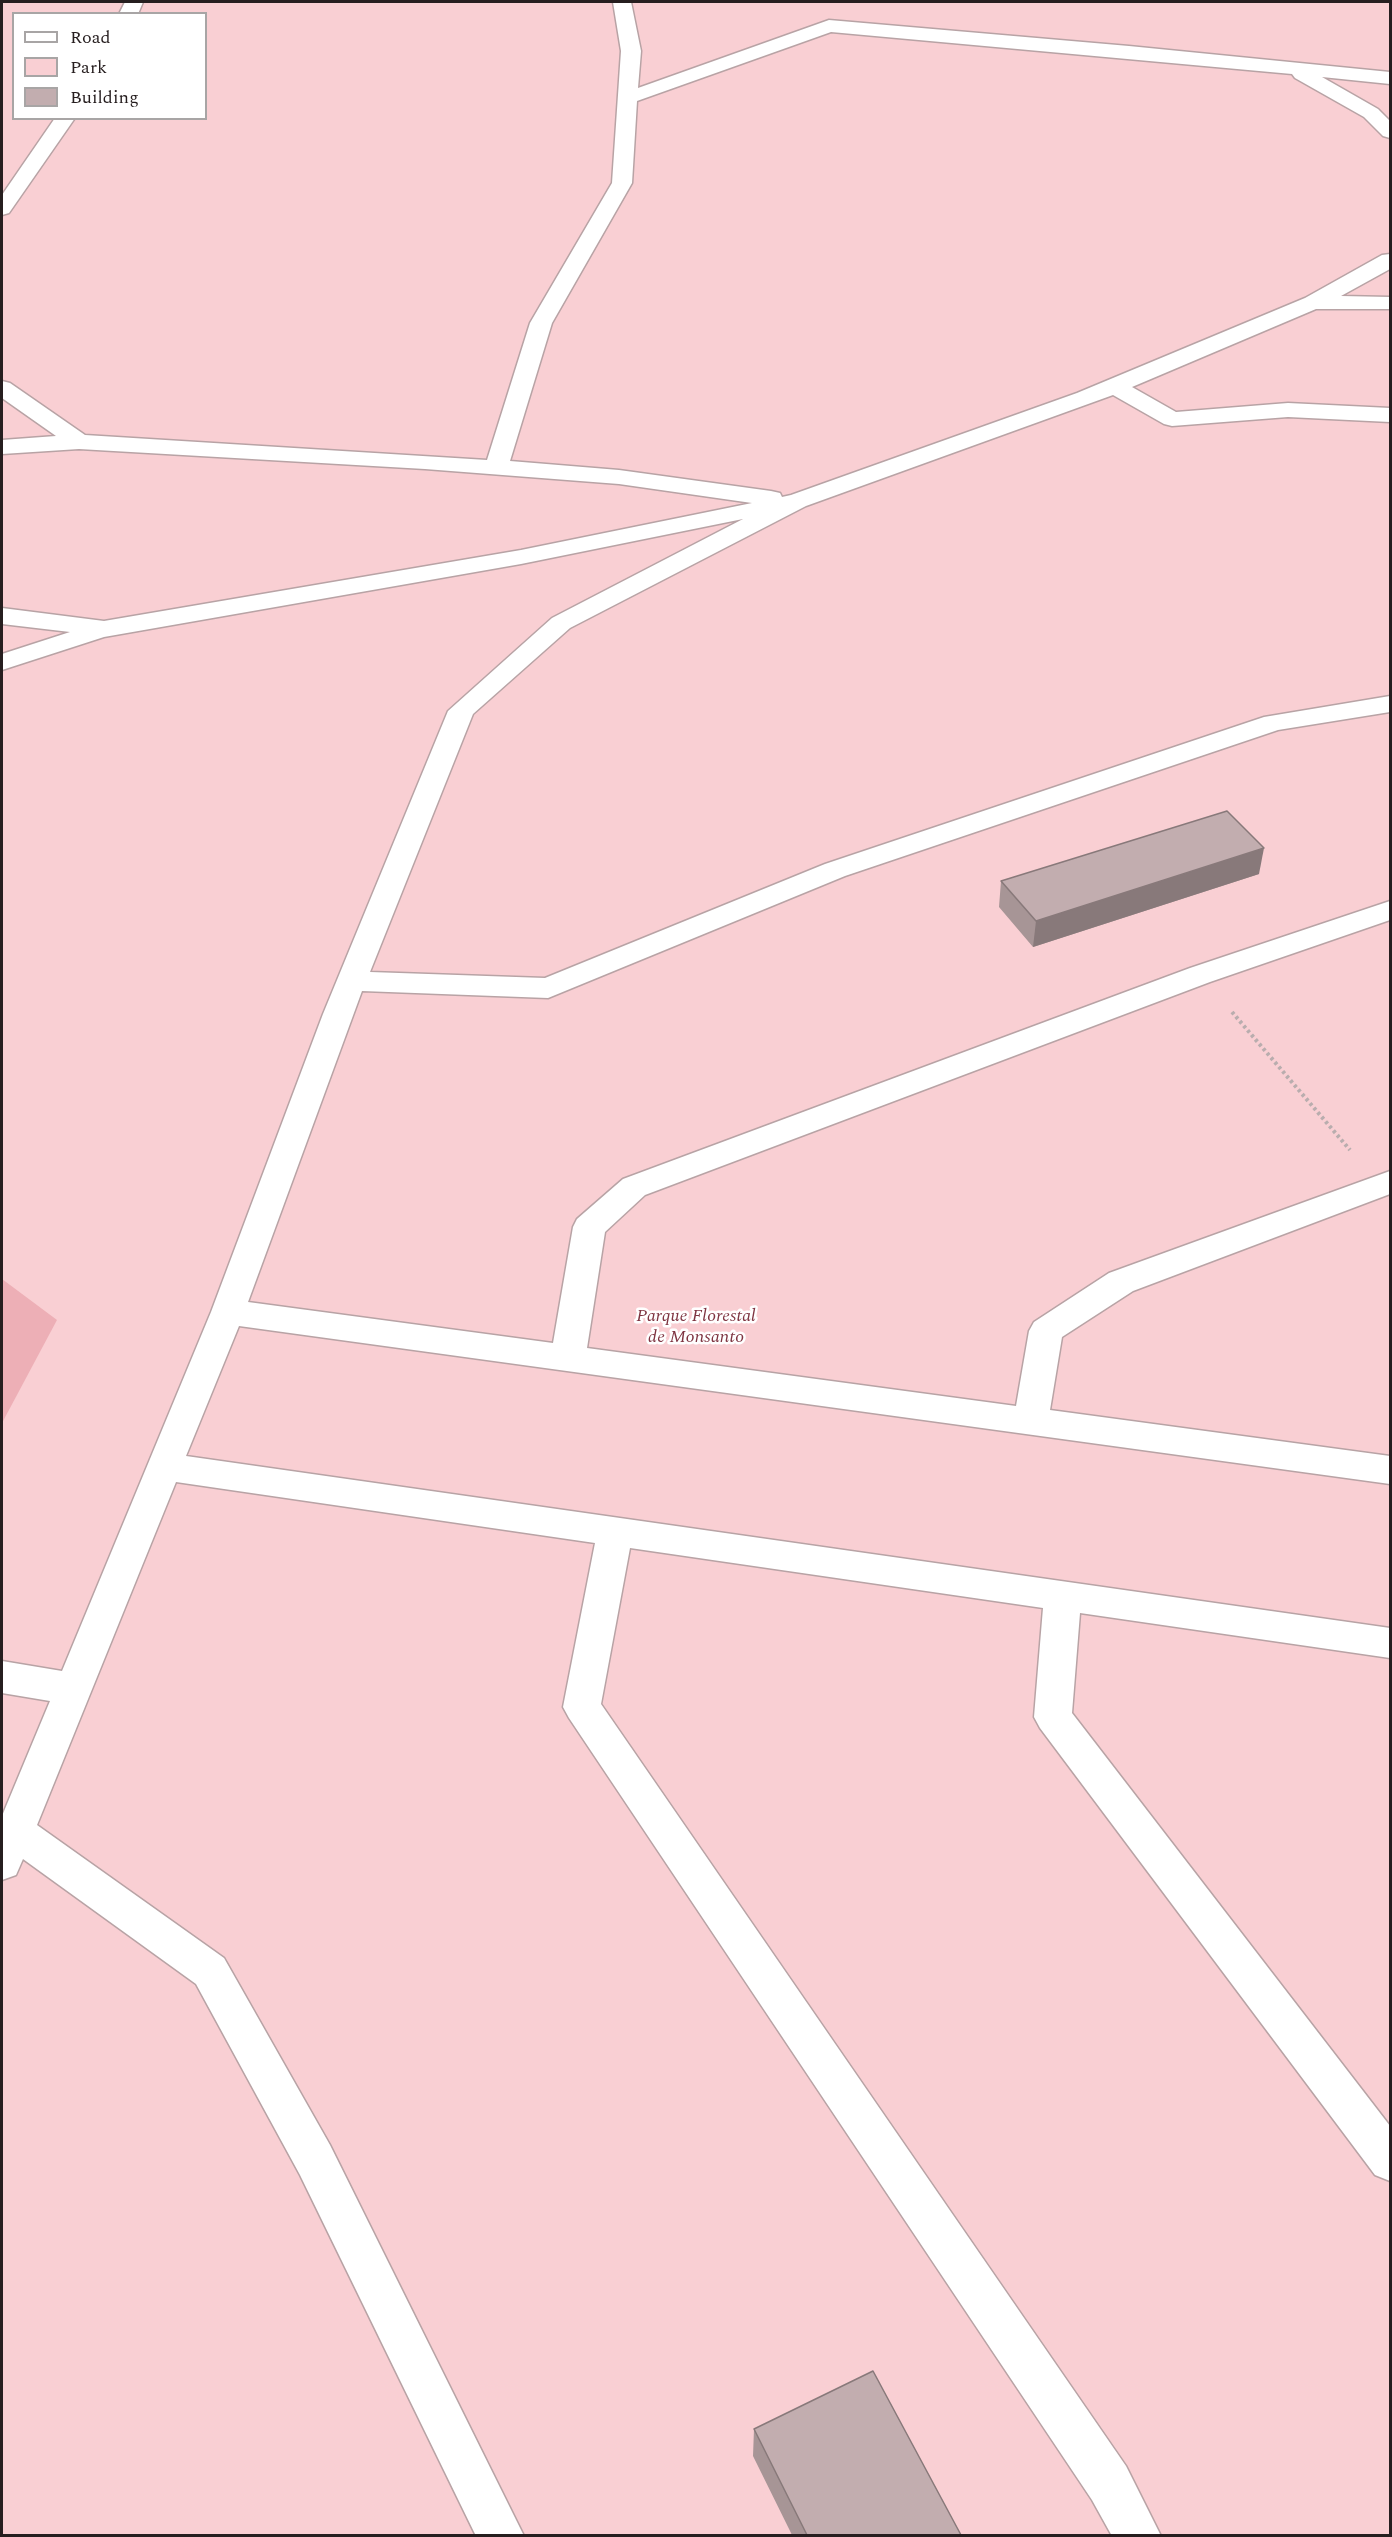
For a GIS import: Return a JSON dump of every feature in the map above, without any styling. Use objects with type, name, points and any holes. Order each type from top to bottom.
[{"type":"lane","points":[[496,468],[541,323],[622,183],[631,51],[621,2]]},
{"type":"lane","points":[[628,98],[830,26],[1390,78]]},
{"type":"lane","points":[[1293,68],[1371,113],[1390,132]]},
{"type":"lane","points":[[2,209],[63,120]]},
{"type":"lane","points":[[501,2535],[315,2160],[210,1971],[8,1847],[228,1312],[352,981],[461,711],[561,622],[797,501],[1114,386],[1313,303],[1390,260]]},
{"type":"lane","points":[[1313,303],[1390,303]]},
{"type":"lane","points":[[1114,386],[1172,419],[1287,410],[1390,415]]},
{"type":"lane","points":[[2,388],[79,442]]},
{"type":"lane","points":[[2,447],[79,442],[166,445],[619,477],[797,501]]},
{"type":"lane","points":[[2,662],[104,630],[521,557],[797,501]]},
{"type":"lane","points":[[2,616],[104,630]]},
{"type":"lane","points":[[352,981],[548,988],[835,870],[1273,723],[1390,704]]},
{"type":"lane","points":[[568,1358],[589,1227],[634,1187],[1200,975],[1390,910]]},
{"type":"lane","points":[[1031,1420],[1046,1331],[1121,1282],[1385,1183]]},
{"type":"lane","points":[[228,1312],[1390,1470]]},
{"type":"lane","points":[[166,1467],[1390,1643]]},
{"type":"lane","points":[[615,1532],[582,1707],[1108,2483],[1138,2535]]},
{"type":"lane","points":[[1063,1595],[1053,1717],[1390,2160]]},
{"type":"lane","points":[[2,1677],[74,1689]]},
{"type":"path","points":[[1200,975],[1385,1183]]},
{"type":"green space","name":"Parque Florestal de Monsanto","points":[[2,2],[1390,2],[1390,2535],[2,2535]]},
{"type":"shaded area","points":[[2,1279],[57,1320],[2,1423]]},
{"type":"building","points":[[1227,811],[1264,848],[1036,921],[1001,881]]},
{"type":"building","points":[[873,2371],[961,2535],[807,2535],[754,2429]]}]
